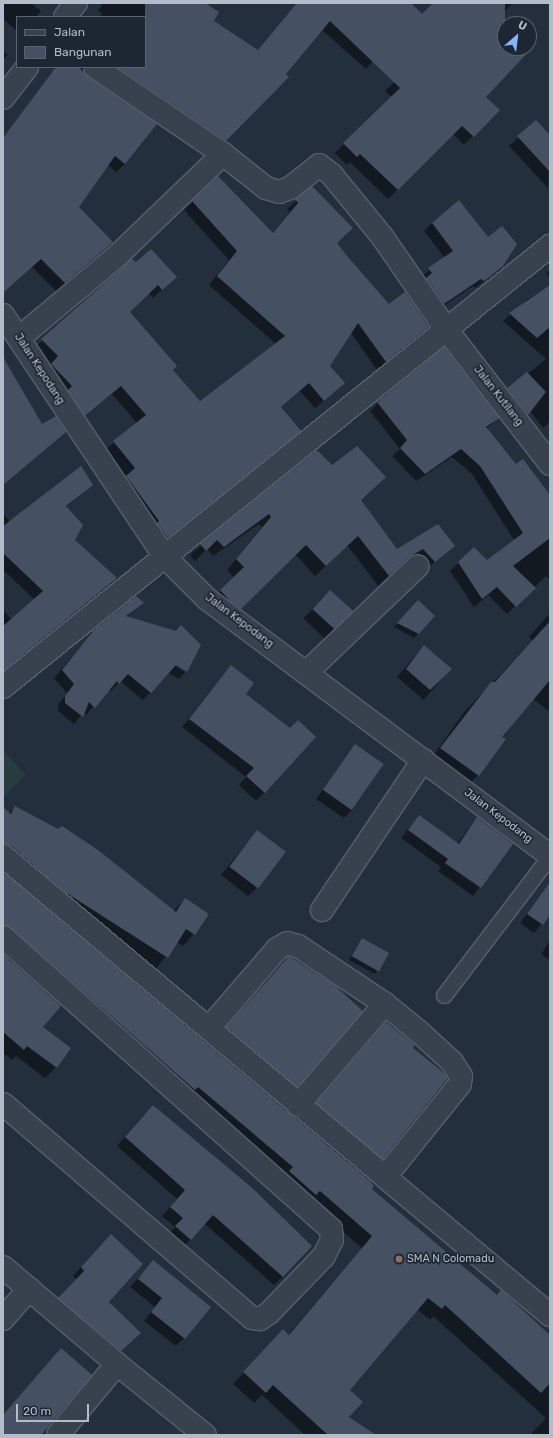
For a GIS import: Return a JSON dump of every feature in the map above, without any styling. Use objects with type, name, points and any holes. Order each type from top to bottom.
[{"type":"street","points":[[66,16],[76,3]]},
{"type":"street","points":[[3,98],[26,68]]},
{"type":"street","points":[[19,338],[116,257],[223,154],[96,68]]},
{"type":"street","name":"Jalan Kutilang","points":[[223,154],[266,188],[279,192],[290,188],[315,166],[319,165],[331,174],[381,234],[446,329],[548,456]]},
{"type":"street","points":[[3,687],[550,246]]},
{"type":"street","name":"Jalan Kepodang","points":[[3,315],[165,557],[207,599],[307,672],[550,856]]},
{"type":"street","points":[[307,672],[418,566]]},
{"type":"street","points":[[322,910],[423,760]]},
{"type":"street","points":[[3,856],[550,1315]]},
{"type":"street","points":[[3,937],[331,1229],[332,1240],[324,1256],[269,1313],[260,1320],[252,1318],[3,1104]]},
{"type":"street","points":[[209,1028],[277,949],[287,943],[298,946],[385,1004],[452,1062],[461,1076],[456,1092],[385,1177]]},
{"type":"street","points":[[298,1105],[385,1004]]},
{"type":"street","points":[[3,1267],[117,1364],[205,1435]]},
{"type":"street","points":[[3,1319],[28,1288]]},
{"type":"street","points":[[58,1435],[117,1364]]},
{"type":"lane","points":[[444,995],[550,856]]},
{"type":"green space","points":[[3,751],[26,775],[3,797]]},
{"type":"building","points":[[145,3],[205,3],[219,12],[214,21],[258,50],[297,3],[411,3],[422,14],[433,3],[505,3],[505,16],[497,16],[497,56],[524,56],[486,97],[500,110],[474,137],[462,126],[398,190],[360,154],[357,157],[343,143],[400,88],[330,21],[286,74],[289,77],[226,141],[118,68],[146,68]]},
{"type":"building","points":[[55,68],[80,68],[88,77],[157,124],[125,164],[115,156],[79,207],[113,242],[65,283],[41,259],[3,293],[3,138]]},
{"type":"building","points":[[536,120],[550,135],[550,172],[517,136]]},
{"type":"building","points":[[218,176],[273,233],[298,203],[295,199],[312,186],[353,228],[337,243],[348,257],[389,304],[405,292],[429,327],[386,362],[358,323],[330,366],[345,383],[324,401],[309,383],[281,407],[301,431],[168,538],[157,523],[159,521],[126,476],[135,468],[113,441],[146,415],[121,386],[85,416],[68,390],[72,386],[51,364],[58,356],[41,339],[132,259],[136,262],[151,249],[177,277],[162,290],[158,285],[130,312],[177,366],[173,370],[200,401],[285,336],[217,276],[237,251],[192,201]]},
{"type":"building","points":[[459,200],[488,237],[502,226],[517,244],[503,266],[484,281],[481,279],[444,304],[426,278],[432,273],[428,268],[453,251],[432,223]]},
{"type":"building","points":[[550,285],[550,327],[537,338],[509,313]]},
{"type":"building","points":[[444,347],[499,418],[486,427],[516,464],[523,459],[550,495],[550,538],[513,566],[536,588],[516,607],[497,587],[482,599],[458,562],[474,547],[487,560],[523,533],[480,466],[461,449],[425,474],[400,448],[407,440],[377,402]]},
{"type":"building","points":[[3,357],[42,424],[56,416],[66,432],[3,485]]},
{"type":"building","points":[[527,372],[546,392],[528,415],[507,388]]},
{"type":"building","points":[[357,446],[386,477],[361,500],[397,549],[438,524],[455,546],[435,562],[423,549],[409,557],[389,576],[358,536],[326,566],[306,545],[241,609],[230,601],[220,590],[244,567],[236,559],[271,517],[269,514],[224,547],[217,540],[206,551],[200,544],[317,450],[332,465]]},
{"type":"building","points":[[81,466],[93,485],[66,506],[83,525],[75,540],[117,578],[3,671],[3,626],[43,591],[3,553],[3,526]]},
{"type":"building","points":[[330,590],[353,611],[336,630],[313,609]]},
{"type":"building","points":[[136,596],[144,603],[126,616],[176,631],[181,625],[201,645],[187,672],[176,665],[151,693],[128,674],[119,684],[117,681],[95,708],[89,702],[83,717],[65,703],[65,696],[74,684],[62,670],[94,630]]},
{"type":"building","points":[[418,600],[435,616],[419,634],[397,623]]},
{"type":"building","points":[[550,621],[550,680],[502,737],[506,739],[479,776],[440,748],[491,682],[495,682]]},
{"type":"building","points":[[424,645],[452,669],[430,690],[406,669]]},
{"type":"building","points":[[231,665],[254,683],[246,694],[290,728],[298,720],[316,737],[265,793],[246,776],[254,768],[189,719]]},
{"type":"building","points":[[355,744],[384,764],[352,810],[323,790]]},
{"type":"building","points":[[15,806],[58,829],[62,826],[98,850],[176,912],[185,898],[209,914],[195,935],[186,929],[168,958],[65,892],[11,846],[3,844],[3,807],[11,814]]},
{"type":"building","points":[[419,815],[459,844],[477,817],[513,844],[481,888],[445,863],[448,859],[408,830]]},
{"type":"building","points":[[257,830],[286,852],[258,888],[229,867]]},
{"type":"building","points":[[3,872],[370,1181],[374,1186],[372,1189],[497,1295],[501,1290],[550,1335],[550,1383],[541,1393],[445,1305],[442,1309],[428,1298],[350,1390],[363,1402],[349,1417],[376,1435],[328,1435],[273,1385],[266,1393],[243,1372],[283,1329],[289,1335],[372,1236],[320,1191],[316,1195],[289,1171],[293,1167],[198,1087],[195,1090],[11,928],[3,925]]},
{"type":"building","points":[[550,882],[550,915],[543,925],[527,914]]},
{"type":"building","points":[[362,938],[389,953],[379,971],[352,956]]},
{"type":"building","points":[[3,954],[61,1006],[43,1027],[71,1048],[57,1068],[27,1046],[24,1050],[3,1032]]},
{"type":"building","points":[[289,956],[334,985],[363,1011],[297,1087],[226,1027]]},
{"type":"building","points":[[386,1022],[415,1045],[413,1048],[443,1072],[448,1078],[383,1159],[316,1103]]},
{"type":"building","points":[[153,1105],[250,1186],[312,1246],[283,1277],[213,1215],[191,1240],[175,1226],[183,1218],[170,1207],[185,1190],[125,1137]]},
{"type":"building","points":[[111,1234],[143,1264],[109,1302],[141,1333],[121,1351],[58,1298],[84,1271],[81,1267]]},
{"type":"building","points":[[153,1260],[211,1307],[185,1339],[151,1312],[162,1298],[138,1279]]},
{"type":"building","points":[[61,1348],[92,1375],[41,1435],[3,1435],[3,1415]]},
{"type":"place","name":"SMA N Colomadu","points":[[399,1259]]}]
